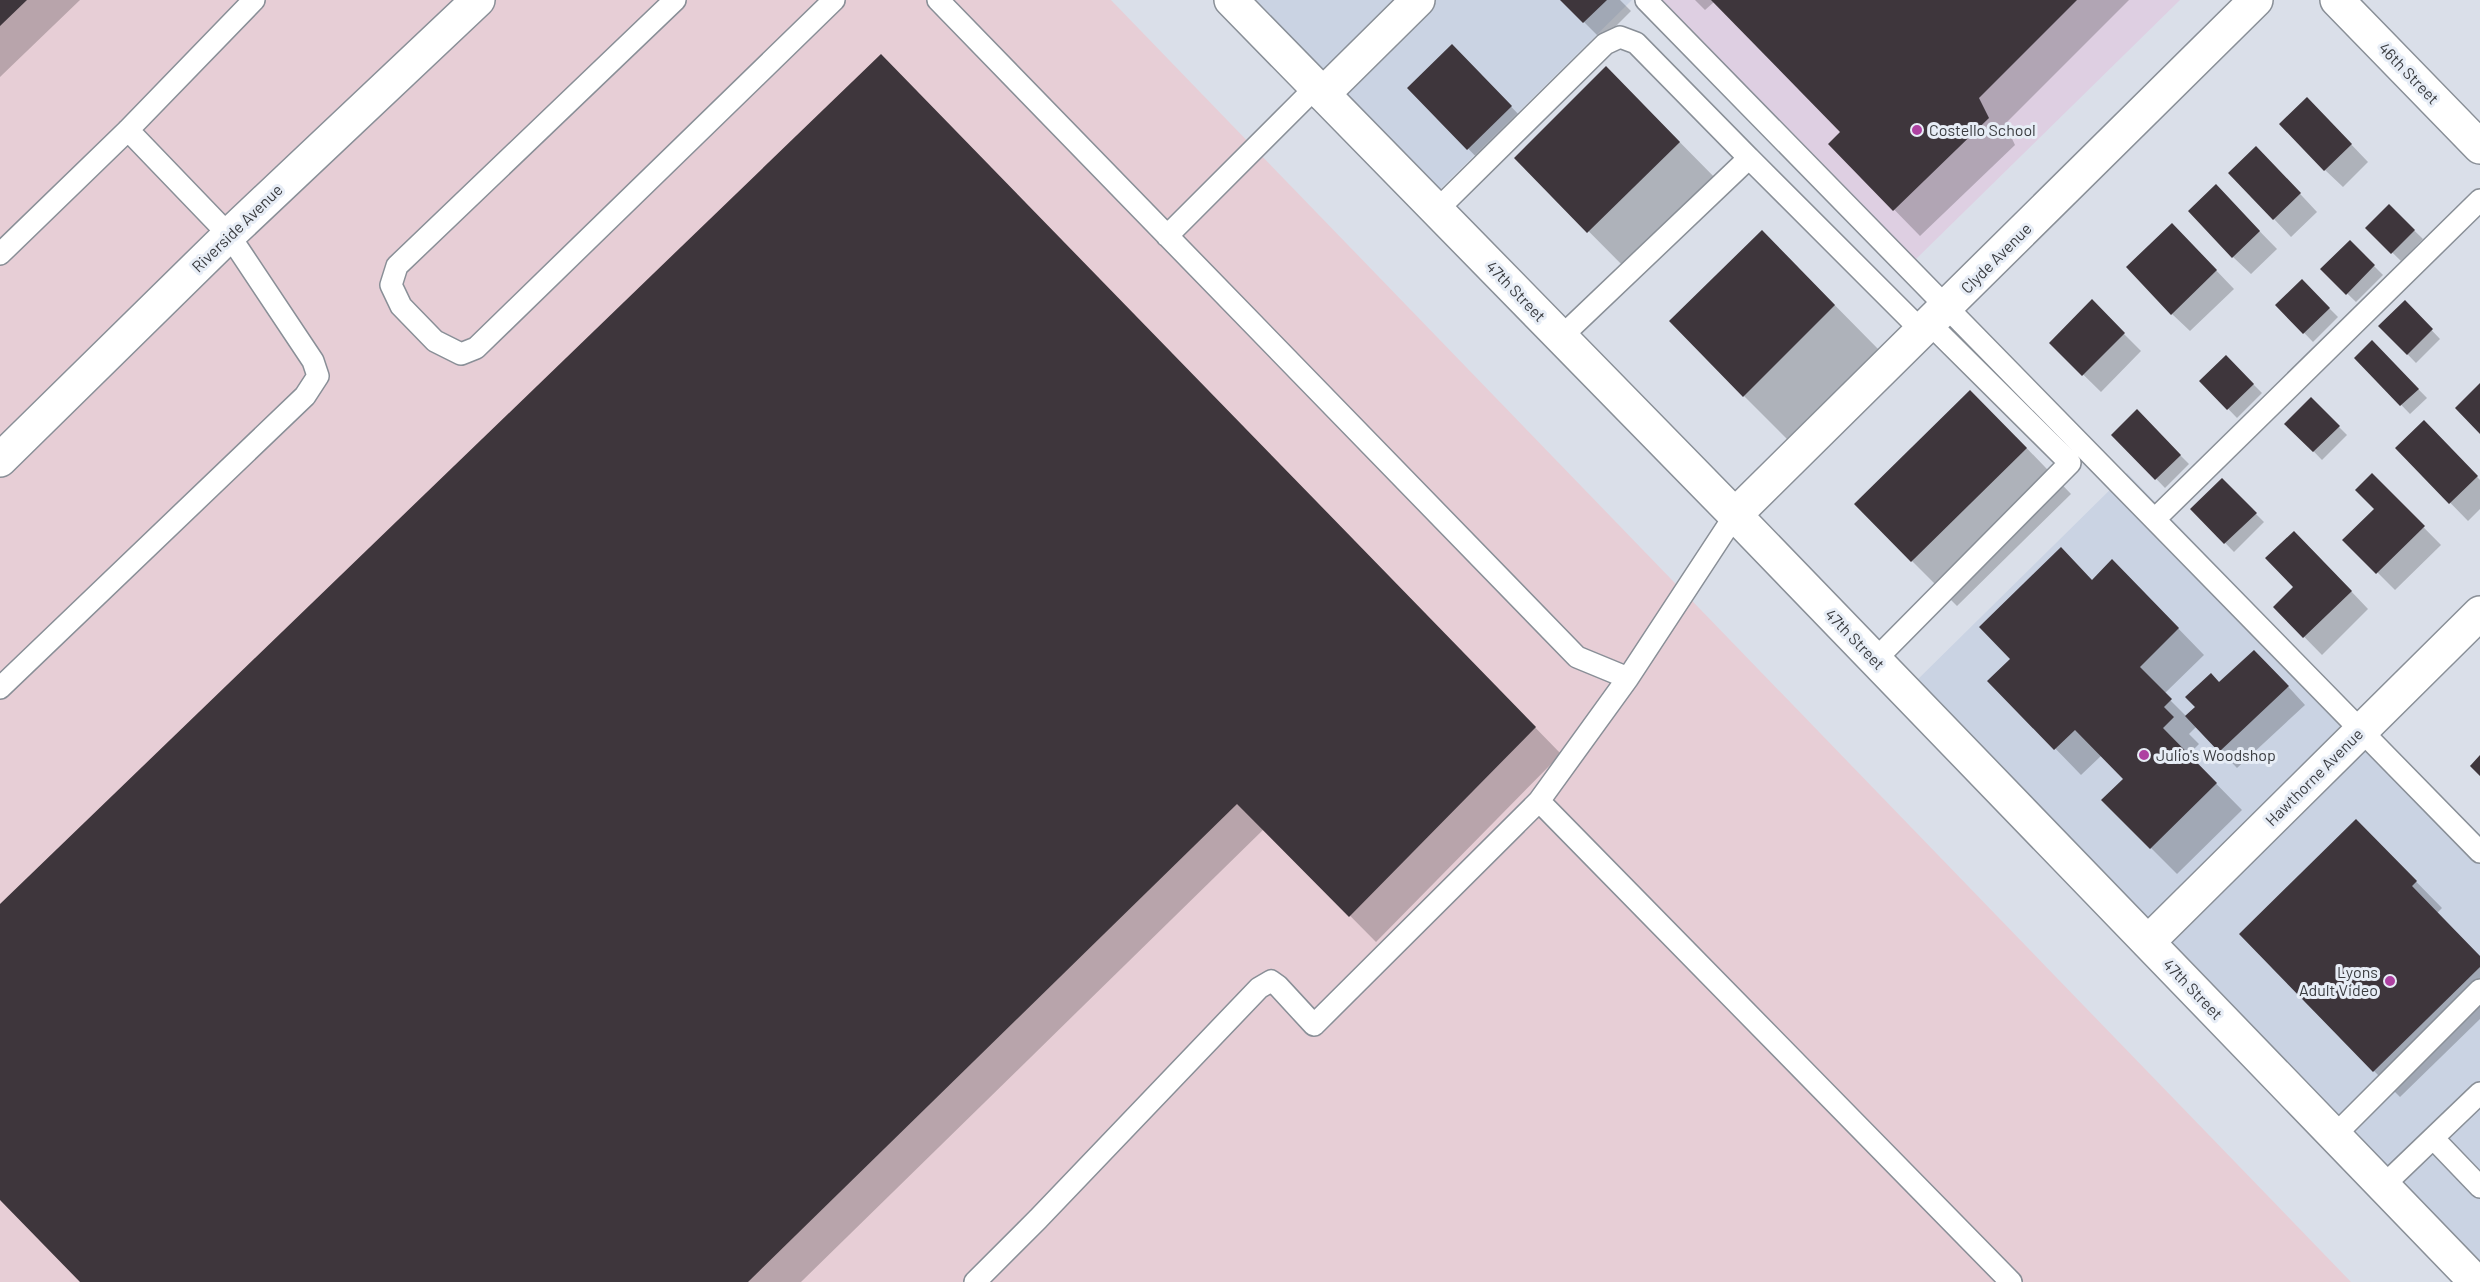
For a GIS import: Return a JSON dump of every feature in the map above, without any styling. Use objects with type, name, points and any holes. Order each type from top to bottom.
[{"type":"street","name":"Riverside Avenue","points":[[0,460],[229,235],[478,0]]},
{"type":"street","name":"47th Street","points":[[1231,0],[1735,515],[2476,1282]]},
{"type":"street","points":[[1320,90],[1418,0]]},
{"type":"street","name":"Clyde Avenue","points":[[1735,515],[2256,0]]},
{"type":"street","name":"46th Street","points":[[2337,0],[2480,147]]},
{"type":"street","name":"Hawthorne Avenue","points":[[2148,942],[2480,613]]},
{"type":"lane","points":[[0,254],[128,130],[254,0]]},
{"type":"lane","points":[[675,0],[397,266],[391,285],[401,306],[435,341],[462,354],[476,348],[834,0]]},
{"type":"lane","points":[[938,0],[1577,657],[1628,678]]},
{"type":"lane","points":[[1646,0],[1932,320],[2070,463],[1875,660]]},
{"type":"lane","points":[[1437,210],[1605,45],[1620,37],[1636,43],[1749,158],[2155,519],[2480,852]]},
{"type":"lane","points":[[1167,236],[1320,90]]},
{"type":"lane","points":[[0,688],[305,396],[318,376],[313,361],[229,235],[128,130]]},
{"type":"lane","points":[[1561,337],[1749,158]]},
{"type":"lane","points":[[2155,519],[2480,200]]},
{"type":"lane","points":[[975,1282],[1259,988],[1271,981],[1314,1025],[1539,801],[1628,678],[1735,515]]},
{"type":"lane","points":[[1539,801],[2011,1282]]},
{"type":"lane","points":[[2335,1135],[2480,990]]},
{"type":"lane","points":[[2383,1186],[2480,1093]]},
{"type":"lane","points":[[2433,1138],[2480,1187]]},
{"type":"shaded area","points":[[0,0],[1111,0],[2351,1282],[0,1282]]},
{"type":"shaded area","points":[[1242,0],[1632,0],[1432,197]]},
{"type":"shaded area","name":"Costello School","points":[[1659,0],[2180,0],[1915,260]]},
{"type":"shaded area","points":[[2127,473],[2480,837],[2480,1271],[1910,687]]},
{"type":"building","points":[[0,0],[27,0],[0,26]]},
{"type":"building","points":[[1560,0],[1607,0],[1583,23]]},
{"type":"building","points":[[1711,0],[2077,0],[1979,98],[1989,118],[1893,211],[1828,144],[1840,132]]},
{"type":"building","points":[[1452,44],[1512,106],[1467,150],[1407,88]]},
{"type":"building","points":[[881,54],[1536,727],[1349,917],[1237,804],[748,1282],[80,1282],[0,1200],[0,904]]},
{"type":"building","points":[[1606,66],[1680,142],[1587,233],[1514,158]]},
{"type":"building","points":[[2307,97],[2352,144],[2324,171],[2279,124]]},
{"type":"building","points":[[2256,146],[2301,193],[2273,220],[2228,173]]},
{"type":"building","points":[[2216,184],[2260,231],[2232,258],[2188,211]]},
{"type":"building","points":[[2389,204],[2415,230],[2391,254],[2365,228]]},
{"type":"building","points":[[2172,223],[2217,270],[2171,315],[2126,267]]},
{"type":"building","points":[[1762,230],[1835,305],[1743,397],[1669,321]]},
{"type":"building","points":[[2350,240],[2375,265],[2346,295],[2320,269]]},
{"type":"building","points":[[2302,279],[2330,308],[2303,334],[2275,305]]},
{"type":"building","points":[[2092,299],[2125,333],[2082,376],[2049,343]]},
{"type":"building","points":[[2405,300],[2433,329],[2407,355],[2378,326]]},
{"type":"building","points":[[2372,340],[2419,389],[2400,406],[2354,358]]},
{"type":"building","points":[[2226,355],[2254,384],[2227,410],[2199,381]]},
{"type":"building","points":[[2480,383],[2480,434],[2455,408]]},
{"type":"building","points":[[1970,390],[2027,448],[1911,562],[1854,504]]},
{"type":"building","points":[[2311,397],[2340,426],[2313,452],[2284,424]]},
{"type":"building","points":[[2137,409],[2181,455],[2155,480],[2111,435]]},
{"type":"building","points":[[2424,420],[2478,476],[2449,504],[2395,448]]},
{"type":"building","points":[[2372,473],[2425,526],[2376,574],[2342,540],[2374,509],[2355,490]]},
{"type":"building","points":[[2222,478],[2257,513],[2224,544],[2190,509]]},
{"type":"building","points":[[2294,531],[2352,591],[2303,638],[2273,607],[2293,587],[2265,558]]},
{"type":"building","points":[[2061,547],[2092,580],[2112,559],[2179,628],[2140,667],[2172,699],[2164,707],[2174,717],[2163,728],[2217,783],[2150,849],[2101,800],[2123,779],[2075,730],[2054,750],[1987,681],[2010,659],[1979,627]]},
{"type":"building","points":[[2254,650],[2289,686],[2219,752],[2185,716],[2195,707],[2185,697],[2211,673],[2219,682]]},
{"type":"building","points":[[2480,755],[2480,776],[2470,766]]},
{"type":"building","points":[[2356,819],[2417,881],[2412,886],[2480,956],[2480,967],[2373,1072],[2239,934]]},
{"type":"place","name":"Costello School","points":[[1917,130]]},
{"type":"place","name":"Julio's Woodshop","points":[[2144,755]]},
{"type":"place","name":"Lyons Adult Video","points":[[2390,981]]}]
